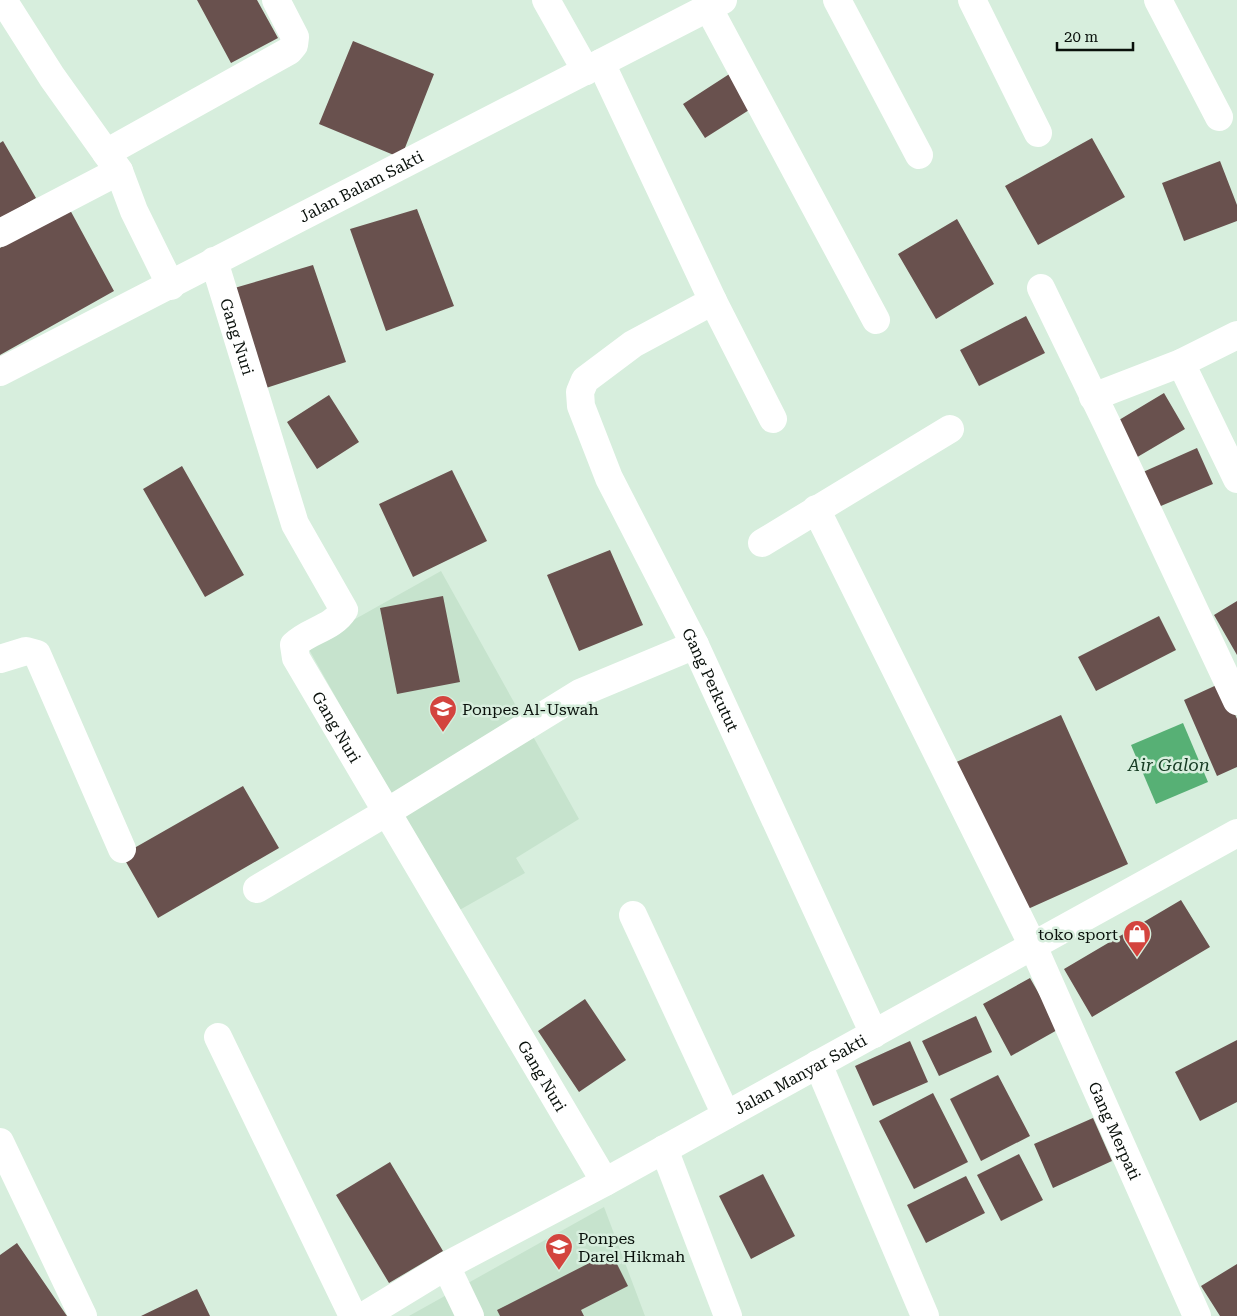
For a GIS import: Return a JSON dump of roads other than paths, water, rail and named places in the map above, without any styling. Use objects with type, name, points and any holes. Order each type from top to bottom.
[{"type":"street","points":[[3,0],[52,77],[113,162],[134,211],[171,286]]},
{"type":"street","points":[[0,233],[289,51],[294,45],[295,37],[276,0]]},
{"type":"street","points":[[546,0],[594,67],[773,419]]},
{"type":"street","points":[[837,0],[919,155]]},
{"type":"street","points":[[972,0],[1038,133]]},
{"type":"street","points":[[1158,0],[1219,117]]},
{"type":"street","points":[[716,4],[876,320]]},
{"type":"street","name":"Jalan Balam Sakti","points":[[0,372],[171,286],[214,261],[716,4]]},
{"type":"street","name":"Gang Nuri","points":[[214,261],[295,524],[344,610],[331,624],[299,641],[294,646],[296,658],[606,1182]]},
{"type":"street","points":[[1041,288],[1237,701]]},
{"type":"street","name":"Gang Perkutut","points":[[713,301],[633,344],[585,380],[580,392],[581,406],[609,478],[695,645],[874,1034]]},
{"type":"street","points":[[1093,397],[1181,363],[1237,335]]},
{"type":"street","points":[[1181,363],[1237,479]]},
{"type":"street","points":[[762,543],[950,429]]},
{"type":"street","name":"Gang Merpati","points":[[816,509],[1032,946],[1197,1316]]},
{"type":"street","points":[[257,890],[580,693],[695,645]]},
{"type":"street","points":[[0,658],[26,650],[37,654],[122,849]]},
{"type":"street","name":"Jalan Manyar Sakti","points":[[364,1316],[446,1266],[606,1182],[1032,946],[1235,838]]},
{"type":"street","points":[[633,915],[726,1114]]},
{"type":"street","points":[[218,1037],[353,1316]]},
{"type":"street","points":[[818,1064],[924,1316]]},
{"type":"street","points":[[0,1142],[83,1316]]},
{"type":"street","points":[[664,1149],[728,1316]]},
{"type":"street","points":[[446,1266],[470,1316]]},
{"type":"water","name":"Air Galon","points":[[1183,723],[1208,782],[1156,804],[1131,745]]},
{"type":"place","name":"Ponpes Al-Uswah","points":[[443,733]]},
{"type":"place","name":"toko sport","points":[[1137,958]]},
{"type":"place","name":"Ponpes Darel Hikmah","points":[[559,1271]]}]
